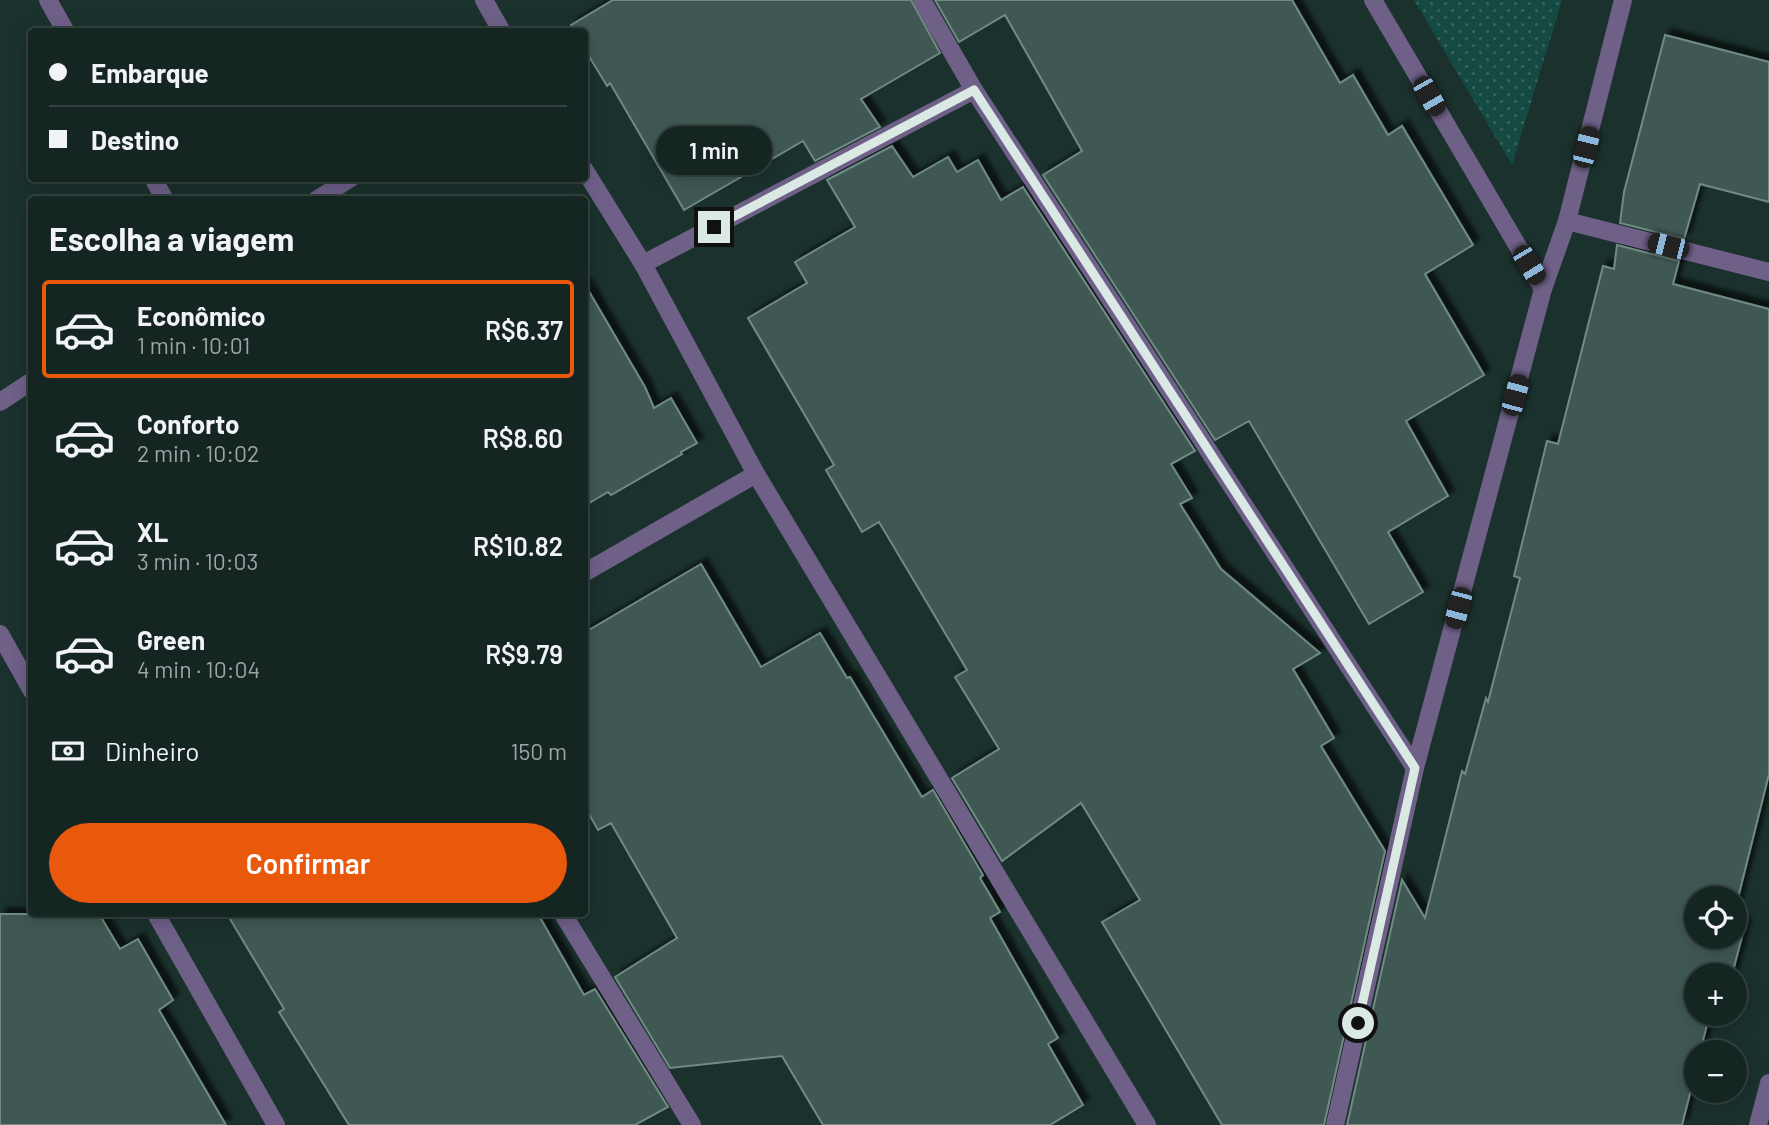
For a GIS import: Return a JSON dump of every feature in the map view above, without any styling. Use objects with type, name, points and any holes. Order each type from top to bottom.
[{"type":"street","points":[[48,0],[64,28]]},
{"type":"street","points":[[484,0],[500,28]]},
{"type":"street","points":[[922,0],[974,90],[1415,768]]},
{"type":"street","points":[[1373,0],[1543,289]]},
{"type":"street","points":[[1335,1125],[1415,768],[1543,289],[1567,221],[1623,0]]},
{"type":"street","points":[[643,264],[974,90]]},
{"type":"street","points":[[588,175],[643,264],[756,474],[1147,1125]]},
{"type":"street","points":[[322,196],[345,182]]},
{"type":"street","points":[[1567,221],[1769,272]]},
{"type":"street","points":[[0,402],[28,384]]},
{"type":"street","points":[[588,571],[756,474]]},
{"type":"street","points":[[0,634],[28,684]]},
{"type":"street","points":[[158,917],[276,1125]]},
{"type":"street","points":[[565,917],[692,1125]]},
{"type":"street","points":[[1758,1125],[1769,1083]]},
{"type":"green space","points":[[1414,0],[1562,0],[1512,165]]},
{"type":"building","points":[[613,0],[911,0],[940,53],[861,99],[880,127],[815,161],[803,141],[684,210],[610,83],[607,86],[588,55],[588,28],[573,28],[571,25]]},
{"type":"building","points":[[935,0],[1292,0],[1340,83],[1353,75],[1388,135],[1402,126],[1473,245],[1425,274],[1484,375],[1406,421],[1448,496],[1388,532],[1423,592],[1369,624],[1249,421],[1215,440],[1043,175],[1082,151],[1005,15],[959,42]]},
{"type":"building","points":[[1665,35],[1769,62],[1769,202],[1700,184],[1684,239],[1620,223],[1624,192]]},
{"type":"building","points":[[892,146],[913,177],[948,157],[957,172],[978,160],[1001,200],[1023,187],[1195,451],[1171,464],[1192,498],[1180,504],[1221,569],[1320,653],[1293,669],[1334,738],[1321,746],[1385,851],[1324,1125],[1222,1125],[1102,922],[1140,900],[1081,803],[1002,861],[952,778],[999,749],[955,677],[967,670],[879,522],[862,532],[826,470],[834,465],[748,318],[807,283],[795,262],[855,227],[827,180]]},
{"type":"building","points":[[1617,245],[1679,261],[1673,284],[1769,309],[1769,774],[1741,886],[1684,886],[1684,949],[1739,949],[1735,963],[1684,963],[1684,1026],[1707,1026],[1703,1040],[1684,1040],[1684,1103],[1688,1103],[1682,1125],[1347,1125],[1402,880],[1425,918],[1462,771],[1465,774],[1486,698],[1488,702],[1520,578],[1514,576],[1547,441],[1558,444],[1603,266],[1614,269]]},
{"type":"building","points":[[588,290],[645,387],[654,408],[671,398],[697,443],[611,495],[608,492],[588,504]]},
{"type":"building","points":[[701,564],[761,667],[820,633],[847,678],[850,677],[922,797],[933,790],[983,875],[980,878],[1000,912],[990,918],[1058,1038],[1048,1044],[1083,1105],[1050,1125],[823,1125],[782,1056],[670,1068],[615,977],[677,938],[611,823],[598,830],[588,812],[588,631]]},
{"type":"building","points":[[0,914],[28,914],[28,917],[101,917],[120,949],[138,939],[173,1000],[159,1010],[226,1125],[0,1125]]},
{"type":"building","points":[[229,917],[540,917],[584,995],[595,989],[668,1107],[635,1125],[349,1125],[279,1012],[284,1009]]},
{"type":"route","points":[[714,227],[974,90],[1415,768],[1358,1023]]}]
